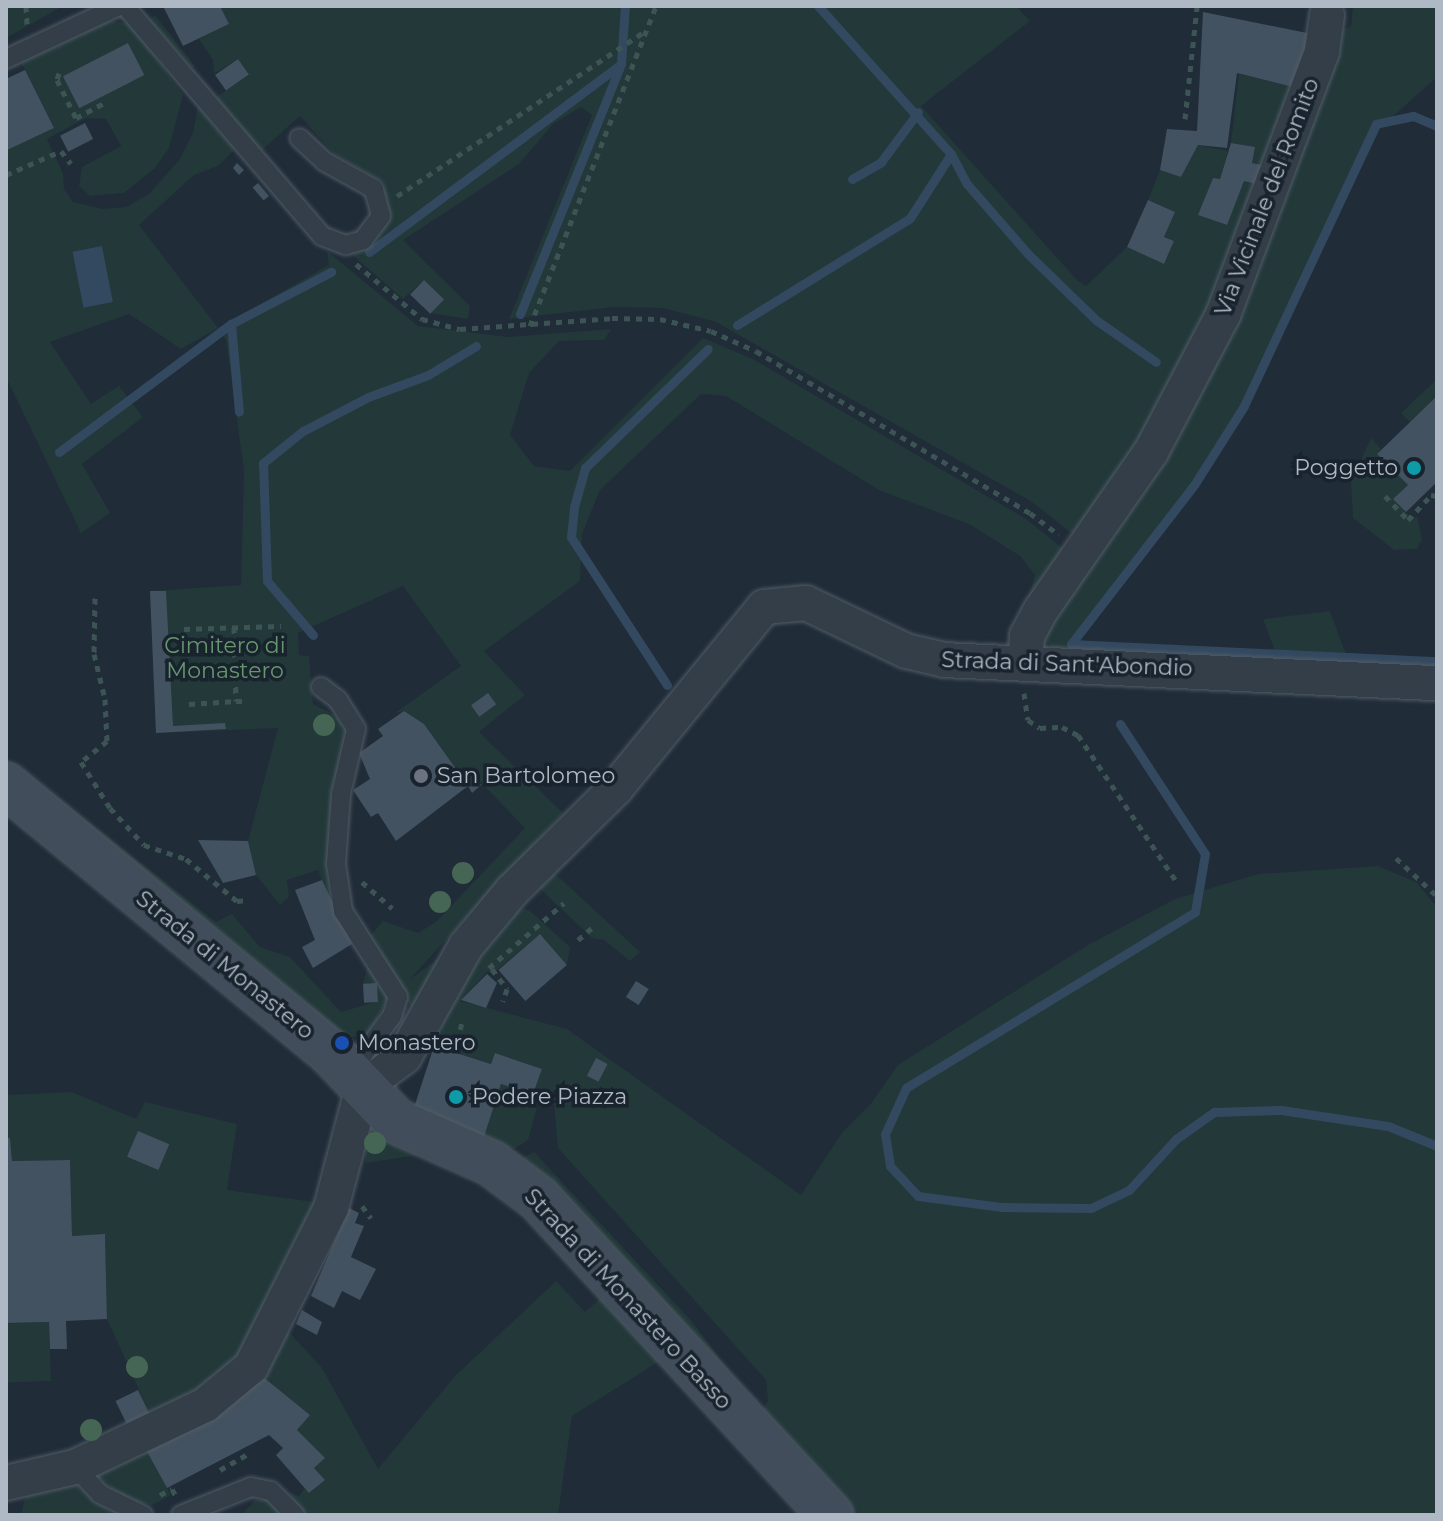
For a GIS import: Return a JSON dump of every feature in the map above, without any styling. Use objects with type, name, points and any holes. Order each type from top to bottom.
[{"type":"main road","name":"Strada di Monastero","points":[[6,785],[357,1079]]},
{"type":"main road","name":"Strada di Monastero Basso","points":[[357,1079],[396,1121],[491,1163],[538,1198],[831,1515]]},
{"type":"street","name":"Via Vicinale del Romito","points":[[1026,660],[1027,636],[1151,452],[1230,301],[1322,51],[1327,15]]},
{"type":"street","name":"Strada di Sant'Abondio","points":[[357,1079],[404,1057],[466,946],[512,891],[616,788],[764,607],[791,601],[814,605],[927,658],[1026,660],[1437,683]]},
{"type":"street","points":[[6,1483],[75,1467],[205,1405],[251,1367],[331,1208],[357,1079]]},
{"type":"lane","points":[[6,59],[119,6]]},
{"type":"lane","points":[[125,6],[334,244],[363,240],[376,227],[380,207],[374,189],[325,162],[299,138]]},
{"type":"lane","points":[[321,687],[338,700],[356,729],[341,794],[337,879],[343,911],[398,997],[392,1016],[357,1079]]},
{"type":"lane","points":[[75,1467],[100,1494],[143,1515]]},
{"type":"lane","points":[[181,1515],[251,1487],[271,1491],[295,1515]]},
{"type":"path","points":[[530,326],[656,6]]},
{"type":"path","points":[[1185,119],[1197,6]]},
{"type":"path","points":[[380,207],[646,31]]},
{"type":"path","points":[[59,73],[57,80],[76,118],[106,102]]},
{"type":"path","points":[[6,175],[61,151],[71,164]]},
{"type":"path","points":[[334,244],[422,319],[460,329],[660,319],[711,331],[756,351],[1016,504],[1082,552]]},
{"type":"path","points":[[1385,496],[1408,520],[1431,495],[1437,496]]},
{"type":"path","points":[[95,598],[94,654],[105,699],[107,741],[81,762],[110,808],[144,845],[186,859],[237,901],[249,900]]},
{"type":"path","points":[[184,629],[281,626]]},
{"type":"path","points":[[189,704],[239,701],[234,627]]},
{"type":"path","points":[[1026,660],[1028,720],[1040,728],[1062,727],[1078,735],[1178,884]]},
{"type":"path","points":[[1396,858],[1437,896]]},
{"type":"path","points":[[337,879],[365,882],[392,908]]},
{"type":"path","points":[[479,978],[564,903]]},
{"type":"path","points":[[578,940],[592,928]]},
{"type":"path","points":[[492,969],[507,989],[503,1001]]},
{"type":"path","points":[[457,1041],[460,1010]]},
{"type":"path","points":[[220,1470],[250,1453]]},
{"type":"green space","points":[[6,6],[59,6],[60,8],[6,38]]},
{"type":"green space","points":[[220,6],[1016,6],[1030,21],[921,106],[1077,280],[1086,286],[1127,247],[1164,264],[1174,241],[1164,237],[1175,212],[1148,200],[1160,170],[1181,177],[1198,145],[1228,151],[1220,179],[1213,178],[1199,215],[1226,225],[1244,181],[1261,186],[1188,360],[1080,540],[1032,502],[716,322],[663,308],[614,307],[509,319],[592,115],[581,107],[553,124],[519,164],[403,240],[470,306],[468,319],[429,313],[443,299],[424,280],[403,299],[349,252],[361,249],[386,224],[384,182],[335,155],[300,116],[261,151],[213,99],[249,75],[238,59],[214,74],[213,60],[199,39],[229,24]]},
{"type":"green space","points":[[1353,6],[1437,6],[1437,77],[1381,127],[1247,407],[1197,487],[1075,642],[1275,651],[1263,619],[1330,611],[1346,654],[1437,658],[1437,673],[1055,653],[1048,642],[1035,646],[1144,484],[1339,32],[1351,26]]},
{"type":"green space","points":[[155,15],[194,65],[194,69],[149,20]]},
{"type":"green space","points":[[109,20],[131,24],[183,95],[169,148],[155,168],[124,193],[90,196],[79,186],[82,167],[121,146],[106,119],[86,118],[47,139],[63,173],[64,189],[73,202],[103,209],[126,207],[149,194],[180,159],[193,133],[198,106],[235,149],[218,166],[194,175],[139,225],[218,328],[181,349],[129,314],[50,342],[91,404],[119,386],[143,417],[82,464],[110,513],[81,533],[6,377],[6,148],[54,128],[21,62]]},
{"type":"green space","points":[[1239,74],[1301,89],[1271,167],[1252,163],[1254,147],[1231,143]]},
{"type":"green space","name":"Cimitero di Monastero","points":[[327,251],[418,326],[508,337],[611,329],[604,340],[559,341],[529,373],[510,435],[534,466],[570,471],[703,338],[753,359],[1026,519],[1070,554],[1034,602],[1029,596],[1035,575],[1020,556],[971,525],[879,490],[726,396],[701,394],[600,490],[582,534],[580,581],[484,651],[525,695],[479,732],[563,813],[409,980],[446,953],[436,982],[412,1008],[370,936],[383,921],[418,933],[437,921],[525,828],[467,768],[459,773],[424,724],[404,711],[395,713],[461,666],[403,586],[298,633],[299,655],[309,656],[313,704],[339,717],[345,735],[332,798],[327,874],[332,909],[318,870],[287,880],[289,897],[280,905],[256,875],[248,841],[278,728],[156,733],[150,591],[241,585],[244,470],[226,340],[218,328],[329,265]]},
{"type":"green space","points":[[1437,379],[1437,399],[1410,422],[1401,413]]},
{"type":"green space","points":[[1371,438],[1381,449],[1377,454],[1408,485],[1393,499],[1413,519],[1417,516],[1422,540],[1417,549],[1394,550],[1353,518],[1351,482]]},
{"type":"green space","points":[[6,757],[216,922],[232,914],[260,947],[290,957],[341,1012],[378,1001],[377,983],[363,984],[368,965],[388,997],[369,1034],[340,1039],[6,770]]},
{"type":"green space","points":[[1378,866],[1416,882],[1437,907],[1437,1515],[847,1515],[758,1416],[768,1401],[766,1380],[558,1148],[554,1103],[539,1100],[528,1140],[514,1149],[482,1143],[501,1084],[533,1094],[542,1069],[496,1053],[491,1064],[434,1046],[470,951],[509,907],[529,910],[570,947],[567,965],[540,934],[492,974],[488,971],[460,1001],[567,1029],[801,1195],[842,1133],[870,1105],[898,1065],[1088,945],[1175,899],[1258,874]]},
{"type":"green space","points":[[549,868],[640,952],[630,961],[604,940],[592,938],[534,883]]},
{"type":"green space","points":[[72,1092],[136,1119],[145,1102],[237,1124],[227,1190],[322,1203],[245,1360],[153,1421],[107,1319],[105,1235],[72,1236],[70,1160],[12,1161],[10,1138],[6,1138],[6,1095]]},
{"type":"green space","points":[[371,1127],[425,1154],[366,1163],[362,1136]]},
{"type":"green space","points":[[534,1152],[691,1320],[741,1387],[520,1159]]},
{"type":"green space","points":[[556,1281],[585,1312],[602,1297],[663,1359],[572,1416],[558,1515],[306,1515],[288,1492],[299,1496],[305,1488],[310,1493],[324,1480],[314,1468],[324,1458],[297,1430],[310,1415],[262,1376],[289,1332],[322,1368],[378,1469],[455,1376]]},
{"type":"green space","points":[[49,1322],[51,1381],[8,1382],[6,1324]]},
{"type":"green space","points":[[145,1448],[171,1495],[153,1505],[127,1501],[91,1471]]},
{"type":"green space","points":[[69,1480],[114,1515],[21,1515],[27,1490]]},
{"type":"green space","points":[[255,1500],[269,1500],[283,1515],[242,1515]]},
{"type":"water","points":[[102,246],[113,302],[83,308],[73,252]]},
{"type":"building","points":[[163,6],[220,6],[229,24],[183,46]]},
{"type":"building","points":[[1203,12],[1317,35],[1301,89],[1237,73],[1227,148],[1198,145],[1181,177],[1160,170],[1167,129],[1197,131]]},
{"type":"building","points":[[128,43],[144,75],[79,108],[63,76]]},
{"type":"building","points":[[238,59],[249,75],[226,91],[215,75]]},
{"type":"building","points":[[25,70],[54,128],[7,150],[6,79]]},
{"type":"building","points":[[85,123],[93,139],[68,152],[60,136]]},
{"type":"building","points":[[1231,143],[1255,147],[1252,163],[1271,167],[1266,187],[1244,181],[1227,225],[1198,215],[1213,178],[1220,179]]},
{"type":"building","points":[[237,163],[244,170],[239,175],[233,168]]},
{"type":"building","points":[[258,183],[269,196],[264,201],[253,187]]},
{"type":"building","points":[[1148,200],[1175,212],[1164,237],[1174,241],[1164,264],[1127,247]]},
{"type":"building","points":[[424,280],[444,299],[430,314],[410,294]]},
{"type":"building","name":"Poggetto","points":[[1436,397],[1437,482],[1406,512],[1393,499],[1408,485],[1377,454]]},
{"type":"building","points":[[150,591],[166,591],[173,726],[225,723],[226,729],[156,733]]},
{"type":"building","points":[[488,693],[496,704],[479,717],[471,705]]},
{"type":"building","name":"San Bartolomeo","points":[[404,711],[424,724],[459,773],[467,767],[481,785],[472,793],[468,786],[396,841],[378,813],[371,817],[353,790],[370,779],[359,753],[383,736],[378,729]]},
{"type":"building","points":[[198,840],[248,841],[256,875],[223,883]]},
{"type":"building","points":[[322,880],[352,944],[313,968],[302,947],[315,940],[295,890]]},
{"type":"building","points":[[540,934],[567,965],[525,1001],[498,970]]},
{"type":"building","points":[[487,974],[497,983],[486,1008],[461,1000]]},
{"type":"building","points":[[636,981],[649,989],[639,1005],[626,997]]},
{"type":"building","points":[[377,983],[378,1002],[364,1003],[363,984]]},
{"type":"building","name":"Podere Piazza","points":[[434,1046],[491,1064],[495,1053],[542,1069],[533,1094],[501,1084],[482,1143],[410,1120]]},
{"type":"building","points":[[596,1058],[608,1064],[599,1082],[587,1076]]},
{"type":"building","points":[[138,1131],[169,1144],[158,1170],[127,1157]]},
{"type":"building","points":[[6,1138],[10,1138],[12,1161],[70,1160],[72,1236],[105,1234],[107,1319],[66,1321],[67,1349],[50,1349],[49,1322],[6,1323]]},
{"type":"building","points":[[349,1208],[359,1213],[355,1223],[364,1226],[351,1257],[376,1269],[360,1300],[342,1291],[334,1308],[311,1296]]},
{"type":"building","points":[[302,1310],[322,1322],[317,1335],[296,1324]]},
{"type":"building","points":[[262,1376],[310,1415],[297,1430],[325,1458],[314,1468],[325,1480],[309,1493],[276,1455],[283,1448],[269,1435],[167,1488],[145,1448]]},
{"type":"building","points":[[138,1390],[153,1421],[130,1432],[116,1401]]},
{"type":"waterway","points":[[520,314],[621,64],[625,6]]},
{"type":"waterway","points":[[737,325],[910,218],[951,154],[818,6]]},
{"type":"waterway","points":[[369,252],[620,65]]},
{"type":"waterway","points":[[852,179],[881,162],[918,112]]},
{"type":"waterway","points":[[1437,126],[1413,116],[1376,124],[1244,406],[1194,485],[1071,644],[1437,661]]},
{"type":"waterway","points":[[951,154],[967,184],[1029,255],[1096,320],[1156,362]]},
{"type":"waterway","points":[[59,452],[231,324],[331,272]]},
{"type":"waterway","points":[[231,324],[239,412]]},
{"type":"waterway","points":[[313,635],[267,581],[263,463],[303,431],[368,397],[428,375],[476,346]]},
{"type":"waterway","points":[[667,685],[571,537],[574,507],[585,468],[708,349]]},
{"type":"waterway","points":[[1120,724],[1205,854],[1195,912],[906,1088],[885,1134],[890,1166],[918,1196],[1002,1207],[1091,1208],[1129,1190],[1176,1139],[1214,1112],[1281,1110],[1388,1126],[1437,1146]]},
{"type":"place","name":"Poggetto","points":[[1414,468]]},
{"type":"place","name":"San Bartolomeo","points":[[421,776]]},
{"type":"place","name":"Monastero","points":[[342,1043]]},
{"type":"place","name":"Podere Piazza","points":[[456,1097]]}]
